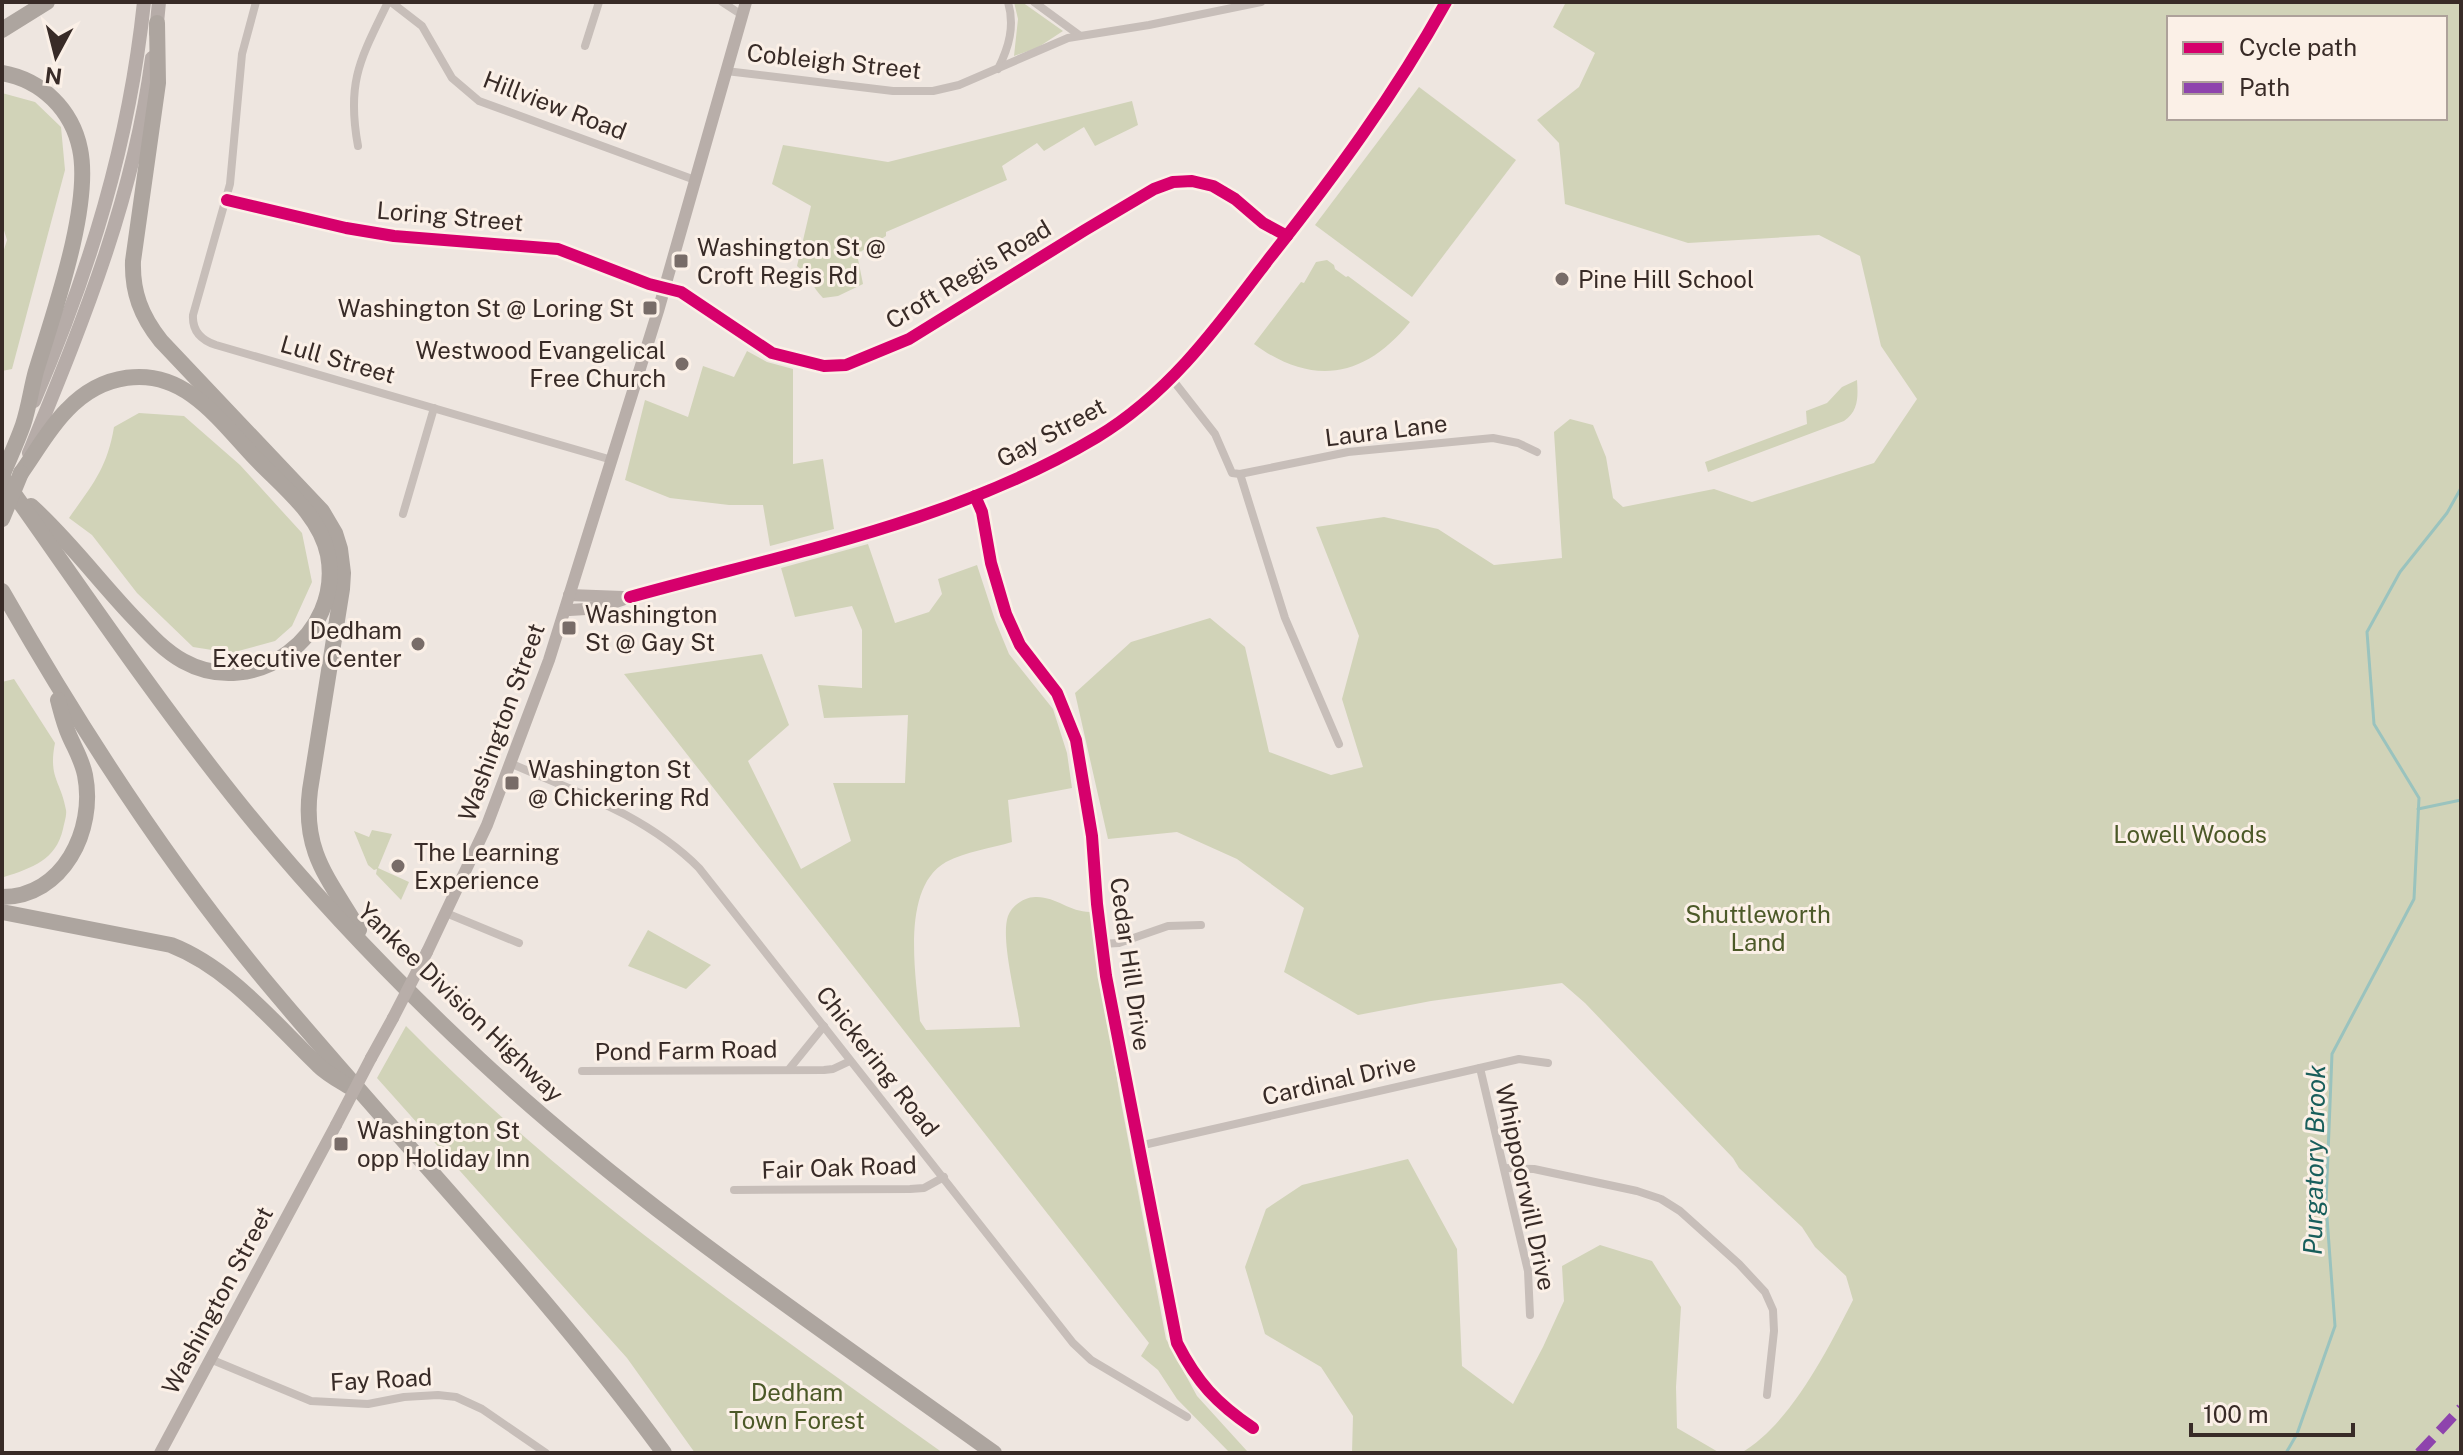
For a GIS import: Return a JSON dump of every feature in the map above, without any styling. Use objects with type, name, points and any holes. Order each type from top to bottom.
[{"type":"highway","points":[[2,30],[47,2]]},
{"type":"highway","points":[[157,23],[158,83],[133,261],[137,300],[142,314],[161,341],[311,497],[335,533],[343,565],[343,581],[308,818],[312,847],[319,866],[372,953]]},
{"type":"highway","points":[[2,73],[29,81],[56,101],[74,129],[82,162],[82,187],[76,222],[55,314],[8,477],[2,519]]},
{"type":"highway","points":[[132,376],[156,378],[179,386],[203,404],[315,523],[326,547],[329,569],[325,602],[312,631],[288,655],[255,670],[219,673],[185,662],[156,640],[8,477],[32,453],[66,410],[95,387],[132,376]]},
{"type":"highway","name":"Yankee Division Highway","points":[[8,477],[211,767],[285,858],[372,953],[479,1059],[615,1177],[677,1225],[994,1453]]},
{"type":"highway","points":[[2,591],[110,770],[202,900],[263,978],[545,1300],[664,1453]]},
{"type":"highway","points":[[2,897],[31,892],[59,873],[72,855],[84,824],[87,798],[85,772],[68,734],[50,675]]},
{"type":"highway","points":[[2,912],[171,945],[193,955],[217,971],[273,1019],[320,1068],[371,1101]]},
{"type":"main road","points":[[23,424],[72,310],[103,218],[130,102],[144,2]]},
{"type":"main road","points":[[32,453],[111,241],[137,144],[159,2]]},
{"type":"main road","name":"Washington Street","points":[[160,1453],[427,952],[478,847],[512,764],[612,460],[746,2]]},
{"type":"main road","name":"Gay Street","points":[[565,610],[584,611],[867,533],[975,496],[1046,464],[1134,412],[1172,379],[1287,236],[1391,95],[1446,2]]},
{"type":"main road","name":"Gay Street","points":[[569,595],[630,597]]},
{"type":"street","points":[[227,200],[233,167],[242,54],[256,2]]},
{"type":"street","points":[[358,146],[352,114],[357,71],[390,2]]},
{"type":"street","name":"Hillview Road","points":[[390,2],[422,26],[452,78],[479,101],[695,180]]},
{"type":"street","points":[[585,46],[599,2]]},
{"type":"street","points":[[722,2],[742,15]]},
{"type":"street","points":[[998,69],[1007,50],[1011,30],[1008,2]]},
{"type":"street","name":"Cobleigh Street","points":[[726,71],[920,92],[947,88],[998,69],[1050,44],[1079,35],[1149,25],[1224,6],[1261,2]]},
{"type":"street","points":[[1035,3],[1079,35]]},
{"type":"street","name":"Croft Regis Road","points":[[665,287],[681,292],[713,311],[751,341],[772,353],[824,366],[846,365],[909,339],[1085,230],[1154,189],[1173,182],[1192,181],[1213,186],[1287,236]]},
{"type":"street","name":"Loring Street","points":[[227,200],[394,236],[558,249],[649,284],[665,287]]},
{"type":"street","name":"Lull Street","points":[[227,200],[193,315],[195,330],[200,337],[216,345],[612,460]]},
{"type":"street","points":[[1172,379],[1215,434],[1232,473],[1240,474],[1285,618],[1339,744]]},
{"type":"street","points":[[403,514],[434,408]]},
{"type":"street","name":"Laura Lane","points":[[1240,474],[1348,452],[1493,438],[1518,443],[1537,452]]},
{"type":"street","name":"Cedar Hill Drive","points":[[975,496],[982,512],[991,563],[1006,614],[1020,645],[1057,693],[1076,740],[1092,836],[1101,944],[1177,1343],[1207,1392],[1224,1409],[1253,1428]]},
{"type":"street","name":"Chickering Road","points":[[512,764],[611,806],[669,840],[699,868],[1073,1343],[1091,1360],[1187,1417]]},
{"type":"street","points":[[446,913],[519,943]]},
{"type":"street","points":[[1101,944],[1119,943],[1168,926],[1201,925]]},
{"type":"street","name":"Pond Farm Road","points":[[790,1068],[824,1026]]},
{"type":"street","name":"Cardinal Drive","points":[[1139,1146],[1519,1059],[1548,1063]]},
{"type":"street","name":"Pond Farm Road","points":[[582,1071],[833,1069],[850,1061]]},
{"type":"street","name":"Whippoorwill Drive","points":[[1480,1068],[1528,1271],[1530,1315]]},
{"type":"street","points":[[1505,1168],[1534,1169],[1637,1191],[1661,1199],[1680,1211],[1765,1292],[1773,1310],[1774,1331],[1767,1395]]},
{"type":"street","name":"Fair Oak Road","points":[[734,1190],[910,1189],[924,1188],[944,1177]]},
{"type":"street","name":"Fay Road","points":[[210,1359],[311,1401],[368,1404],[404,1397],[456,1397],[482,1409],[546,1453]]},
{"type":"green space","points":[[1014,2],[1022,2],[1063,31],[1037,48],[1014,56],[1018,19]]},
{"type":"green space","points":[[1566,2],[2461,2],[2461,1453],[1741,1453],[1776,1424],[1819,1363],[1853,1300],[1846,1276],[1815,1247],[1802,1227],[1739,1168],[1733,1158],[1585,1003],[1562,983],[1431,1001],[1358,1015],[1284,972],[1304,908],[1237,859],[1177,832],[1108,839],[1075,693],[1131,642],[1210,618],[1245,647],[1269,752],[1331,775],[1363,767],[1342,699],[1359,636],[1316,527],[1384,517],[1438,529],[1494,565],[1562,558],[1554,432],[1570,419],[1593,425],[1606,457],[1613,498],[1623,507],[1714,489],[1752,502],[1874,463],[1917,399],[1881,346],[1860,256],[1819,235],[1688,243],[1565,204],[1559,143],[1537,120],[1579,87],[1595,53],[1553,27]]},
{"type":"green space","points":[[1419,87],[1516,160],[1412,297],[1315,225]]},
{"type":"green space","points":[[2,93],[35,102],[61,127],[65,170],[12,369],[2,371],[2,256],[7,240],[2,224]]},
{"type":"green space","points":[[1132,101],[1138,125],[1095,146],[1084,127],[1044,151],[1037,143],[1002,166],[1007,180],[886,232],[886,236],[857,254],[863,284],[838,296],[823,298],[797,266],[811,206],[772,184],[783,145],[888,162]]},
{"type":"green space","points":[[1327,260],[1335,269],[1410,322],[1375,355],[1356,365],[1317,371],[1276,358],[1254,344],[1301,282],[1304,283],[1316,262]]},
{"type":"green space","points":[[747,351],[767,362],[793,369],[793,464],[823,459],[834,529],[770,546],[763,505],[729,505],[670,498],[625,480],[645,400],[688,417],[703,366],[734,377]]},
{"type":"green space","points":[[1857,380],[1855,408],[1844,421],[1708,472],[1705,462],[1807,424],[1806,411],[1827,403],[1842,387]]},
{"type":"green space","points":[[139,413],[184,416],[240,465],[302,533],[312,582],[292,626],[275,641],[231,653],[193,647],[137,593],[92,535],[69,518],[103,466],[114,427]]},
{"type":"green space","points":[[868,544],[895,623],[929,612],[942,594],[938,579],[977,565],[1009,654],[1053,709],[1067,753],[1072,788],[1008,800],[1012,842],[953,859],[932,874],[922,892],[914,935],[920,1021],[926,1030],[1020,1027],[1006,939],[1010,912],[1024,900],[1037,897],[1090,912],[1120,1097],[1166,1339],[1197,1396],[1247,1451],[1230,1453],[1177,1399],[1158,1370],[1141,1356],[1149,1343],[624,674],[762,654],[789,725],[748,761],[801,869],[851,841],[833,783],[905,783],[908,715],[824,718],[818,685],[862,688],[862,630],[852,606],[795,617],[781,568]]},
{"type":"green space","points":[[14,679],[55,743],[54,772],[66,815],[60,840],[49,855],[33,866],[4,877],[2,682]]},
{"type":"green space","points":[[372,830],[392,834],[378,868],[409,882],[401,900],[376,874],[377,869],[368,865],[354,831],[369,837]]},
{"type":"green space","points":[[648,930],[711,965],[686,989],[628,966]]},
{"type":"green space","name":"Dedham Town Forest","points":[[406,1026],[532,1144],[598,1198],[733,1302],[943,1453],[695,1453],[627,1358],[377,1078]]},
{"type":"green space","points":[[1408,1159],[1457,1249],[1462,1366],[1513,1404],[1564,1301],[1562,1266],[1600,1245],[1652,1261],[1681,1307],[1677,1428],[1720,1453],[1352,1453],[1353,1416],[1321,1367],[1265,1334],[1245,1267],[1266,1209],[1302,1185]]},
{"type":"waterway","name":"Purgatory Brook","points":[[2286,1453],[2297,1434],[2335,1326],[2326,1204],[2332,1054],[2414,899],[2419,798],[2374,724],[2367,632],[2400,572],[2447,513],[2461,488]]},
{"type":"waterway","points":[[2418,809],[2461,800]]},
{"type":"marked path","points":[[2419,1453],[2461,1408]]},
{"type":"cycle path","points":[[630,597],[810,549],[928,513],[986,492],[1043,466],[1123,420],[1170,380],[1191,357],[1316,198],[1406,70],[1446,2]]},
{"type":"cycle path","points":[[227,200],[394,236],[558,249],[649,284],[681,292],[772,353],[824,366],[846,365],[909,339],[1085,230],[1154,189],[1173,182],[1192,181],[1213,186],[1235,199],[1263,223],[1287,236]]},
{"type":"cycle path","points":[[975,496],[982,512],[991,563],[1006,614],[1020,645],[1057,693],[1076,740],[1092,836],[1106,976],[1177,1343],[1209,1391],[1253,1428]]},
{"type":"place","name":"Washington St @ Croft Regis Rd","points":[[681,261]]},
{"type":"place","name":"Pine Hill School","points":[[1562,279]]},
{"type":"place","name":"Washington St @ Loring St","points":[[650,308]]},
{"type":"place","name":"Westwood Evangelical Free Church","points":[[682,364]]},
{"type":"place","name":"Washington St @ Gay St","points":[[569,628]]},
{"type":"place","name":"Dedham Executive Center","points":[[418,644]]},
{"type":"place","name":"Washington St @ Chickering Rd","points":[[512,783]]},
{"type":"place","name":"The Learning Experience","points":[[398,866]]},
{"type":"place","name":"Washington St opp Holiday Inn","points":[[341,1144]]},
{"type":"park label","name":"Lowell Woods","points":[[2190,834]]},
{"type":"park label","name":"Shuttleworth Land","points":[[1758,928]]}]
